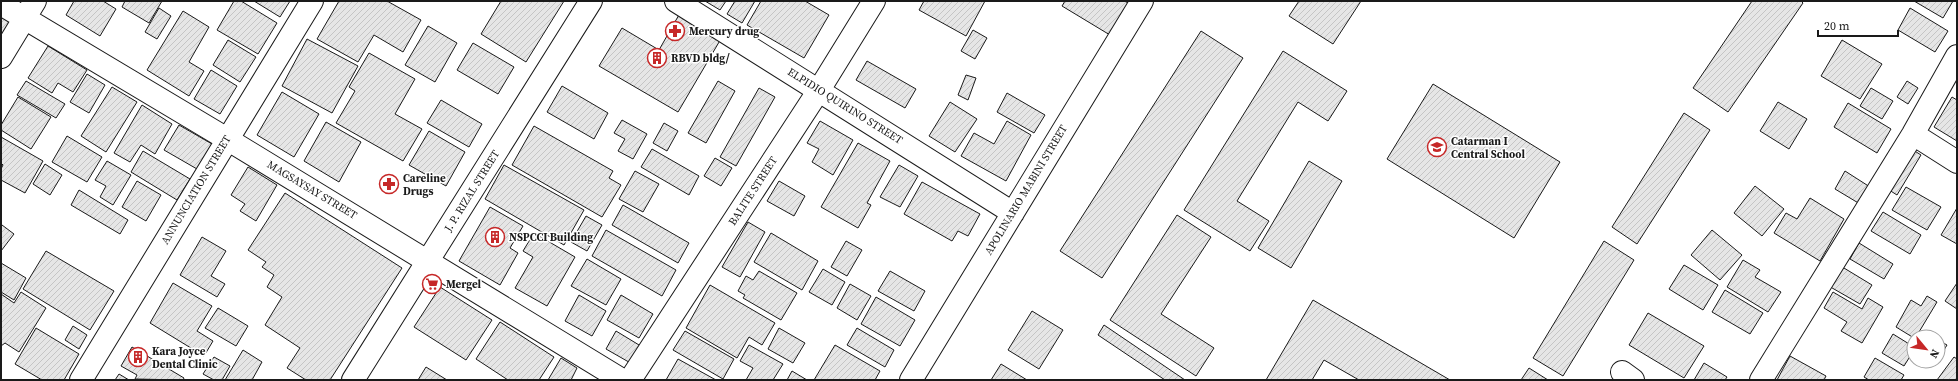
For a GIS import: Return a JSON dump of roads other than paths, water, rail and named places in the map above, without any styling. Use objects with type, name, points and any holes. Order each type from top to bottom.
[{"type":"street","name":"ANNUNCIATION STREET","points":[[81,380],[312,1]]},
{"type":"street","name":"J. P. RIZAL STREET","points":[[353,380],[591,1]]},
{"type":"street","name":"ELPIDIO QUIRINO STREET","points":[[676,1],[1012,213]]},
{"type":"street","name":"BALITE STREET","points":[[630,380],[819,90],[874,1]]},
{"type":"street","name":"APOLINARIO MABINI STREET","points":[[911,380],[1142,1]]},
{"type":"street","name":"MAGSAYSAY STREET","points":[[1,4],[30,10],[227,139],[428,260],[622,380]]},
{"type":"street","points":[[1,57],[30,10]]},
{"type":"street","points":[[1761,380],[1912,134],[1957,56]]},
{"type":"street","points":[[1912,134],[1957,162]]},
{"type":"place","name":"Mercury drug","points":[[675,31]]},
{"type":"place","name":"RBVD bldg/","points":[[657,58]]},
{"type":"place","name":"Catarman I Central School","points":[[1437,147]]},
{"type":"place","name":"Careline Drugs","points":[[389,184]]},
{"type":"place","name":"NSPCCI Building","points":[[495,237]]},
{"type":"place","name":"Mergel","points":[[432,284]]},
{"type":"place","name":"Kara Joyce Dental Clinic","points":[[138,357]]}]
